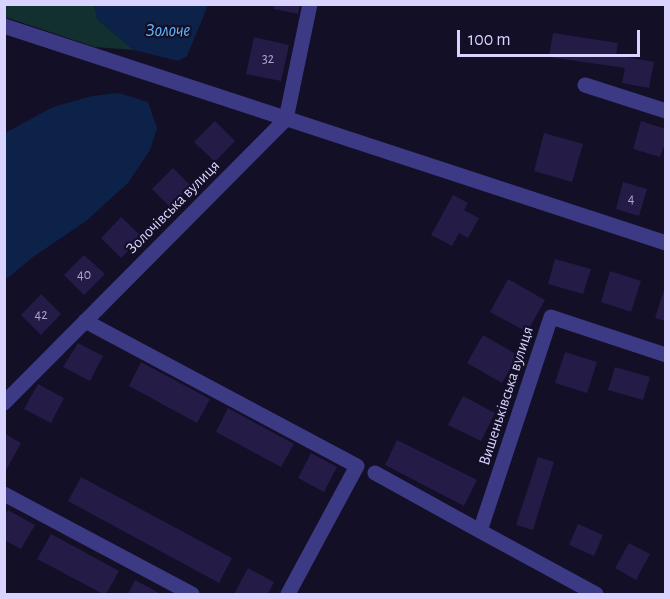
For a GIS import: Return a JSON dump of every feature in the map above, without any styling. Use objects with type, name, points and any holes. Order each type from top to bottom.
[{"type":"street","points":[[286,118],[310,4]]},
{"type":"street","points":[[4,26],[666,243]]},
{"type":"street","points":[[585,85],[666,111]]},
{"type":"street","name":"Золочівська вулиця","points":[[4,403],[286,118]]},
{"type":"street","name":"Вишеньківська вулиця","points":[[480,531],[551,317],[666,355]]},
{"type":"street","points":[[85,321],[357,466],[288,594]]},
{"type":"street","points":[[375,473],[596,594]]},
{"type":"street","points":[[4,494],[192,594]]},
{"type":"green space","points":[[5,5],[95,5],[97,19],[134,50],[95,47],[5,17]]},
{"type":"water","name":"Золоче","points":[[95,4],[208,5],[187,56],[178,61],[134,50],[97,19]]},
{"type":"water","points":[[119,93],[148,102],[157,128],[150,150],[128,183],[86,221],[33,257],[5,280],[5,133],[53,107],[92,96]]},
{"type":"building","points":[[274,4],[300,4],[298,14],[274,9]]},
{"type":"building","points":[[553,33],[618,43],[616,55],[654,62],[649,88],[622,83],[625,68],[549,57]]},
{"type":"building","points":[[254,37],[289,45],[281,81],[246,74]]},
{"type":"building","points":[[215,121],[235,141],[215,162],[194,142]]},
{"type":"building","points":[[641,121],[666,129],[666,140],[660,157],[633,149]]},
{"type":"building","points":[[544,133],[583,144],[572,182],[534,171]]},
{"type":"building","points":[[173,168],[193,188],[172,209],[152,189]]},
{"type":"building","points":[[623,182],[647,189],[639,216],[616,209]]},
{"type":"building","points":[[453,195],[468,203],[464,210],[479,218],[468,238],[459,233],[452,246],[431,235]]},
{"type":"building","points":[[121,217],[142,237],[121,258],[101,238]]},
{"type":"building","points":[[84,255],[105,274],[84,295],[64,275]]},
{"type":"building","points":[[555,259],[591,269],[583,294],[548,284]]},
{"type":"building","points":[[610,271],[641,281],[631,312],[601,302]]},
{"type":"building","points":[[508,279],[545,300],[527,332],[490,312]]},
{"type":"building","points":[[664,290],[666,291],[666,321],[655,318]]},
{"type":"building","points":[[41,294],[61,314],[41,335],[21,315]]},
{"type":"building","points":[[483,335],[518,355],[502,383],[467,363]]},
{"type":"building","points":[[78,343],[103,356],[90,381],[63,367]]},
{"type":"building","points":[[565,352],[597,362],[587,393],[555,383]]},
{"type":"building","points":[[141,362],[210,399],[197,423],[129,386]]},
{"type":"building","points":[[615,367],[650,377],[643,400],[608,390]]},
{"type":"building","points":[[38,384],[64,398],[51,423],[24,409]]},
{"type":"building","points":[[463,396],[495,413],[481,441],[448,425]]},
{"type":"building","points":[[228,408],[294,444],[281,467],[216,432]]},
{"type":"building","points":[[4,433],[21,443],[4,474]]},
{"type":"building","points":[[397,440],[477,480],[464,506],[385,465]]},
{"type":"building","points":[[311,453],[337,467],[324,492],[298,478]]},
{"type":"building","points":[[538,457],[554,462],[533,530],[516,525]]},
{"type":"building","points":[[81,477],[232,558],[219,583],[68,501]]},
{"type":"building","points":[[8,510],[35,525],[21,549],[4,540],[4,517]]},
{"type":"building","points":[[578,524],[603,535],[594,556],[569,545]]},
{"type":"building","points":[[51,534],[119,571],[106,594],[37,559]]},
{"type":"building","points":[[629,543],[650,554],[636,580],[615,568]]},
{"type":"building","points":[[248,568],[274,582],[268,594],[234,594]]},
{"type":"building","points":[[135,580],[161,594],[128,594]]}]
